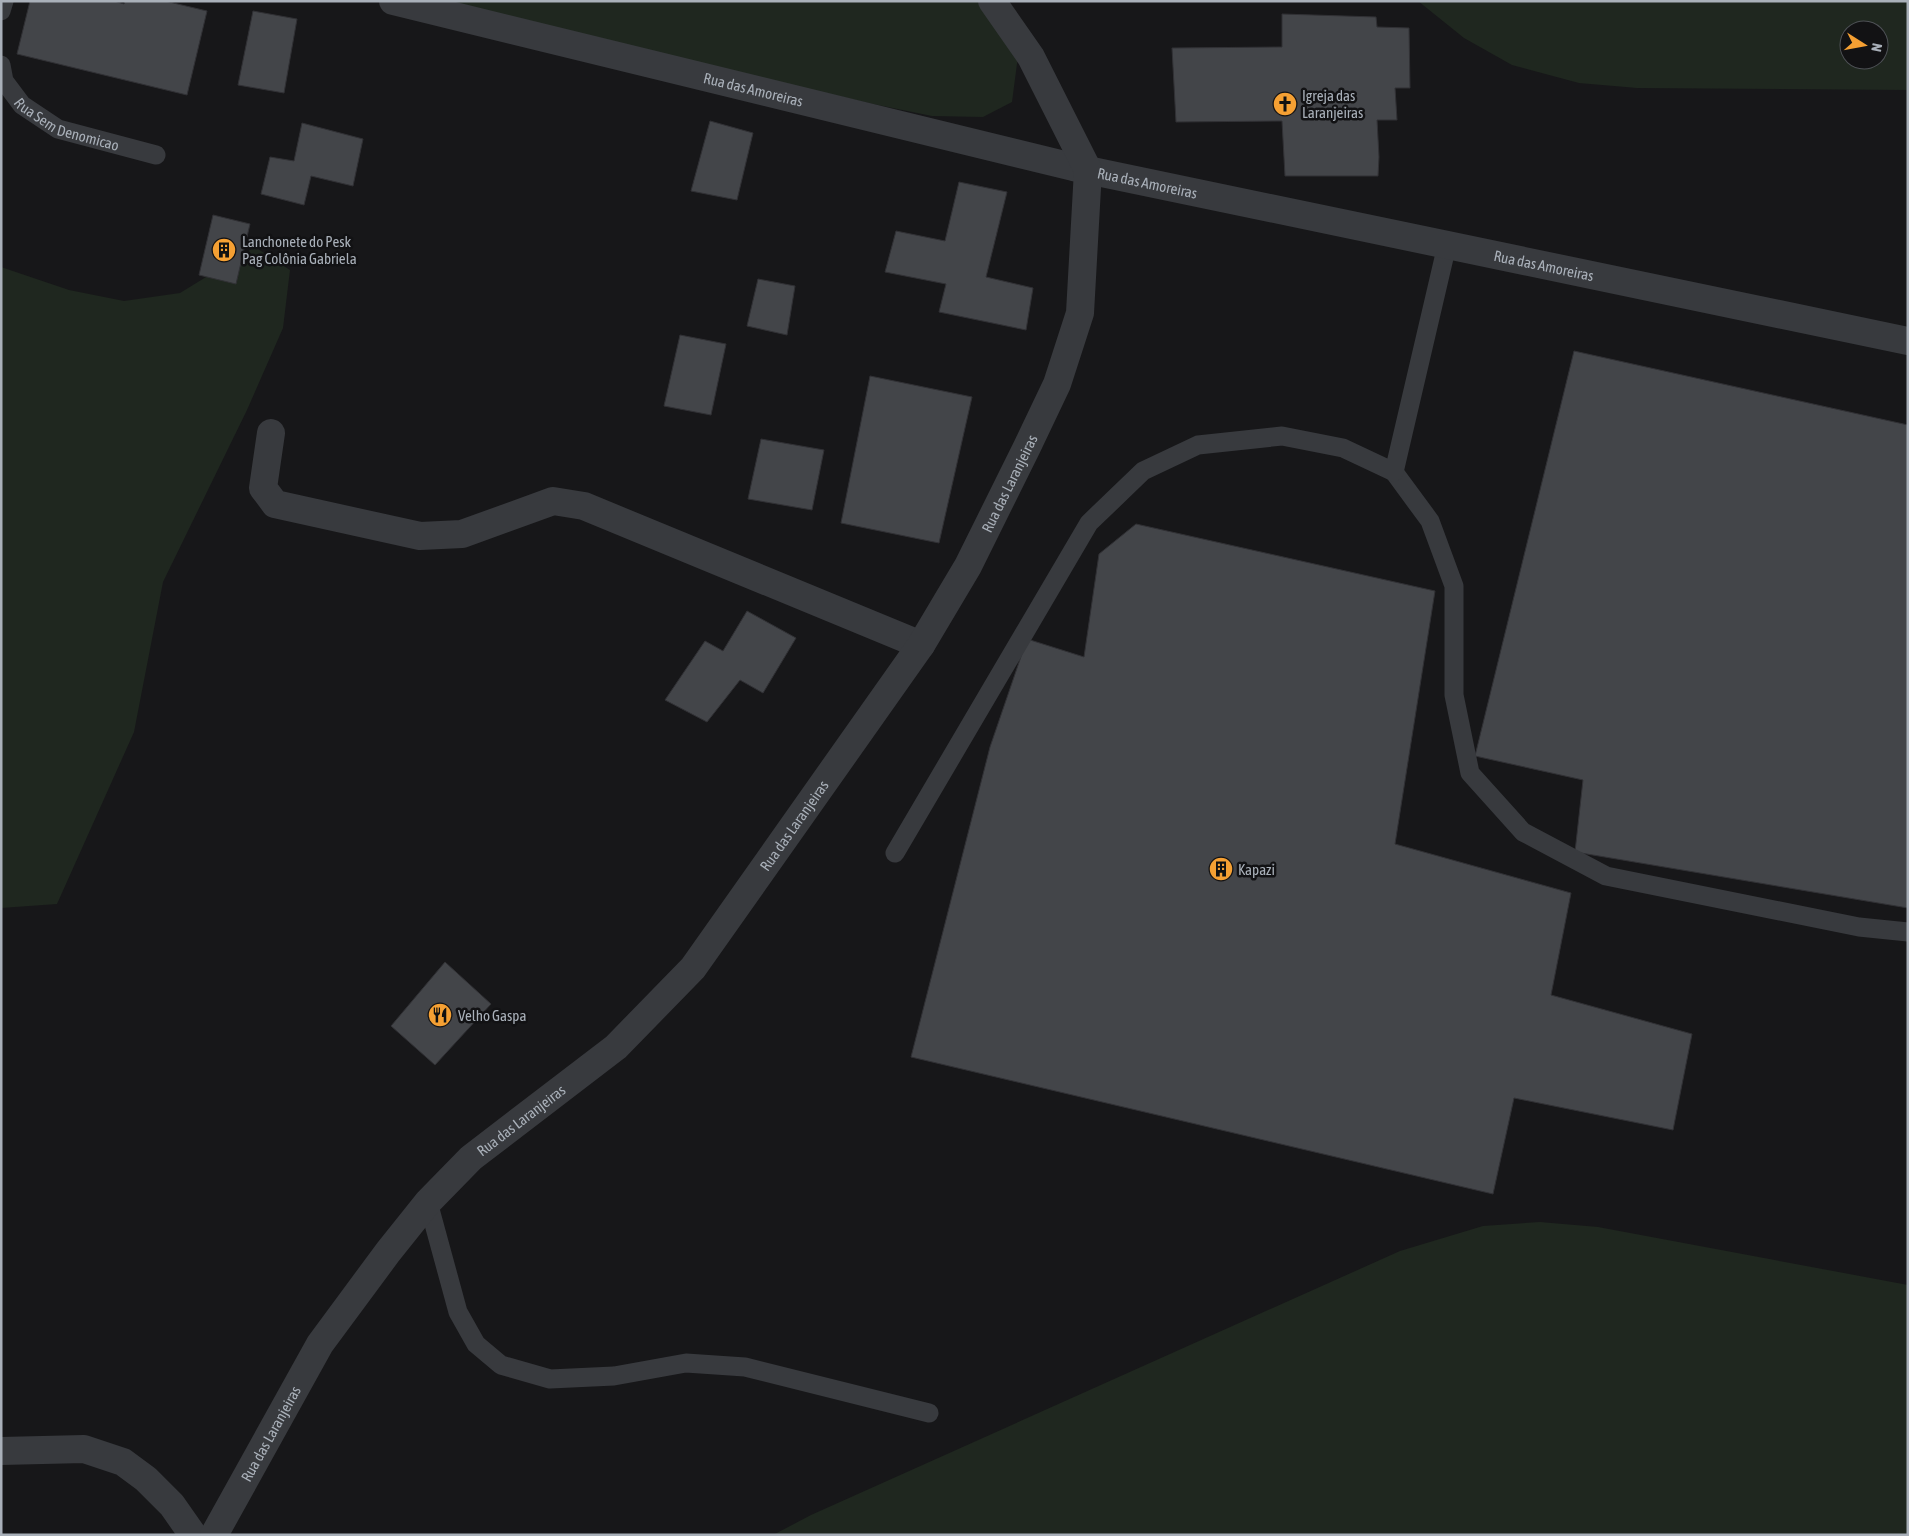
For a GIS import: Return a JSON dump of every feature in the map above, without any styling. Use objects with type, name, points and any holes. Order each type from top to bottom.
[{"type":"street","name":"Rua das Amoreiras","points":[[393,1],[681,73],[1088,170],[1908,341]]},
{"type":"street","name":"Rua das Laranjeiras","points":[[214,1535],[320,1344],[428,1202],[471,1158],[616,1047],[693,968],[921,645],[968,566],[1028,447],[1057,384],[1080,313],[1088,170],[1031,57],[992,1]]},
{"type":"street","points":[[271,433],[263,488],[276,504],[420,536],[462,534],[553,501],[584,506],[921,645]]},
{"type":"street","points":[[1,1451],[84,1449],[123,1462],[146,1479],[172,1505],[193,1535]]},
{"type":"lane","points":[[1,11],[4,1]]},
{"type":"lane","name":"Rua Sem Denomicao","points":[[1,65],[4,81],[22,105],[58,129],[156,155]]},
{"type":"lane","points":[[1394,472],[1447,245]]},
{"type":"lane","points":[[894,852],[1089,523],[1143,471],[1198,444],[1282,436],[1343,448],[1394,472],[1430,521],[1454,586],[1454,695],[1470,773],[1523,832],[1606,876],[1858,927],[1908,932]]},
{"type":"lane","points":[[428,1202],[458,1312],[476,1344],[501,1365],[550,1379],[614,1376],[686,1363],[745,1367],[929,1414]]},
{"type":"shaded area","points":[[429,1],[986,1],[1018,56],[1012,102],[983,117],[932,116]]},
{"type":"shaded area","points":[[1418,1],[1908,1],[1908,90],[1637,88],[1579,83],[1512,65],[1464,38]]},
{"type":"shaded area","points":[[255,247],[290,270],[283,328],[247,410],[163,582],[134,732],[57,904],[1,908],[1,267],[69,290],[124,301],[180,293]]},
{"type":"shaded area","points":[[1540,1222],[1598,1227],[1908,1285],[1908,1535],[773,1535],[811,1515],[1400,1251],[1483,1226]]},
{"type":"building","points":[[30,1],[114,1],[124,4],[125,1],[165,1],[207,11],[187,95],[17,54]]},
{"type":"building","points":[[253,11],[297,19],[284,93],[238,85]]},
{"type":"building","name":"Igreja das Laranjeiras","points":[[1282,14],[1376,17],[1377,27],[1409,28],[1410,88],[1395,88],[1397,120],[1377,120],[1378,176],[1285,176],[1282,121],[1176,122],[1172,48],[1282,47]]},
{"type":"building","points":[[710,121],[753,133],[737,200],[691,191]]},
{"type":"building","points":[[302,123],[363,139],[353,186],[311,176],[304,205],[261,194],[270,157],[294,161]]},
{"type":"building","points":[[959,182],[1007,192],[986,277],[1033,288],[1026,330],[939,312],[946,284],[885,272],[896,231],[945,241]]},
{"type":"building","name":"Lanchonete do Pesk Pag Colônia Gabriela","points":[[213,215],[250,224],[236,284],[199,275]]},
{"type":"building","points":[[758,279],[795,286],[787,335],[747,326]]},
{"type":"building","points":[[680,335],[726,344],[711,415],[664,406]]},
{"type":"building","points":[[1574,351],[1908,425],[1908,908],[1575,852],[1583,780],[1475,756]]},
{"type":"building","points":[[870,376],[972,397],[939,543],[841,523]]},
{"type":"building","points":[[761,439],[824,450],[812,510],[748,499]]},
{"type":"building","name":"Kapazi","points":[[1136,524],[1435,591],[1395,844],[1571,893],[1551,995],[1692,1034],[1673,1130],[1514,1098],[1493,1194],[911,1057],[990,747],[1027,639],[1084,657],[1099,554]]},
{"type":"building","points":[[747,611],[796,638],[763,693],[740,680],[707,722],[665,700],[705,641],[723,651]]},
{"type":"building","name":"Velho Gaspa","points":[[445,962],[491,1004],[435,1065],[391,1026]]},
{"type":"place","name":"Igreja das Laranjeiras","points":[[1285,104]]},
{"type":"place","name":"Lanchonete do Pesk Pag Colônia Gabriela","points":[[224,250]]},
{"type":"place","name":"Kapazi","points":[[1221,869]]},
{"type":"place","name":"Velho Gaspa","points":[[440,1015]]}]
